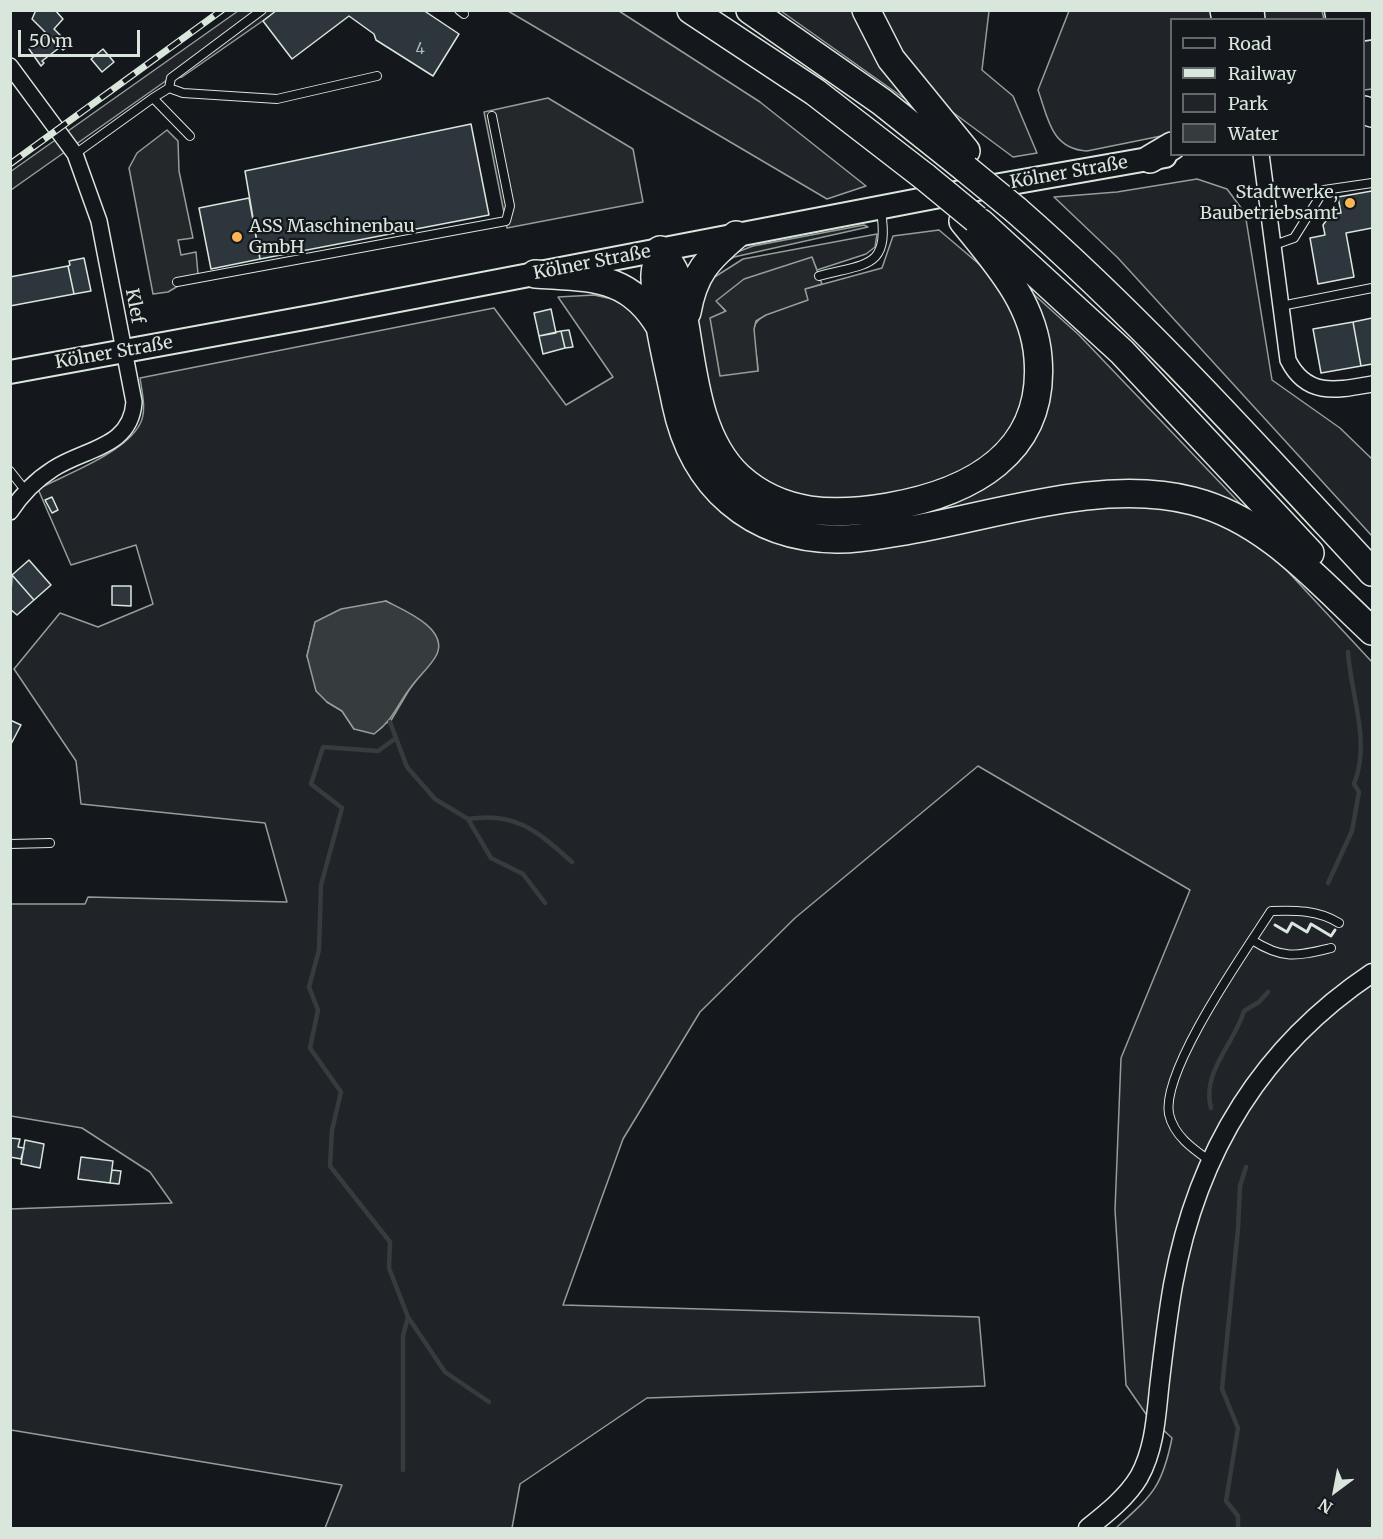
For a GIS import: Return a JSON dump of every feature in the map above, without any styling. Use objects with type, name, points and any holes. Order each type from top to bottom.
[{"type":"highway","points":[[691,10],[815,92],[925,177],[970,220],[1122,352],[1270,507],[1372,623]]},
{"type":"highway","points":[[750,10],[972,167],[1163,348],[1372,572]]},
{"type":"highway","points":[[866,10],[891,59],[972,167]]},
{"type":"highway","points":[[660,250],[654,277],[695,380],[710,435],[737,475],[755,490],[789,507],[834,513],[903,504],[957,489],[990,470],[1018,439],[1034,400],[1038,358],[1028,316],[1015,288],[970,220]]},
{"type":"highway","points":[[736,235],[700,270],[674,326],[679,418],[696,460],[734,506],[771,528],[814,538],[856,539],[1086,497],[1116,494],[1165,495],[1218,509],[1267,534],[1372,631]]},
{"type":"highway","points":[[536,274],[618,284],[674,326]]},
{"type":"main road","name":"Kölner Straße","points":[[10,372],[1165,153]]},
{"type":"street","name":"Klef","points":[[10,66],[75,154],[99,221],[134,402],[133,417],[125,432],[55,467],[25,490],[10,512]]},
{"type":"street","points":[[1261,156],[1288,360],[1301,378],[1317,388],[1334,391],[1372,384]]},
{"type":"street","points":[[1088,1528],[1123,1497],[1138,1479],[1149,1453],[1173,1286],[1182,1242],[1191,1207],[1210,1161],[1237,1110],[1283,1049],[1330,1003],[1372,973]]},
{"type":"lane","points":[[75,154],[169,88],[171,78],[261,10]]},
{"type":"lane","points":[[169,88],[183,93],[277,99],[377,76]]},
{"type":"lane","points":[[153,98],[190,136]]},
{"type":"lane","points":[[177,282],[506,221],[510,206],[492,116]]},
{"type":"lane","points":[[1274,245],[1294,238],[1324,190],[1372,183]]},
{"type":"lane","points":[[819,276],[871,261],[879,256],[884,242],[880,207]]},
{"type":"lane","points":[[1281,306],[1372,288]]},
{"type":"lane","points":[[10,471],[25,490]]},
{"type":"lane","points":[[10,844],[50,843]]},
{"type":"lane","points":[[1210,1161],[1185,1144],[1171,1122],[1168,1111],[1171,1096],[1195,1033],[1271,911],[1294,910],[1326,915],[1339,923]]},
{"type":"lane","points":[[1252,940],[1273,953],[1303,954],[1331,948]]},
{"type":"green space","points":[[238,11],[277,11],[182,77],[167,80],[11,190],[10,172]]},
{"type":"green space","points":[[508,11],[619,11],[760,102],[866,186],[827,199]]},
{"type":"green space","points":[[781,11],[859,11],[915,106]]},
{"type":"green space","points":[[879,11],[989,11],[982,70],[1013,96],[1037,153],[1013,157],[947,108],[901,56]]},
{"type":"green space","points":[[1069,11],[1216,11],[1217,18],[1170,18],[1170,134],[1087,151],[1075,149],[1058,138],[1048,121],[1038,90]]},
{"type":"green space","points":[[1262,11],[1322,11],[1324,18],[1263,18]]},
{"type":"green space","points":[[1372,40],[1372,89],[1365,90],[1365,41]]},
{"type":"green space","points":[[1197,179],[1227,189],[1245,213],[1272,380],[1340,428],[1372,459],[1372,536],[1118,258],[1054,197],[1117,192]]},
{"type":"green space","points":[[864,225],[868,227],[734,257],[716,268],[732,254],[753,246]]},
{"type":"green space","points":[[939,230],[979,264],[1005,294],[1017,320],[1027,367],[1024,395],[1017,418],[991,456],[938,486],[840,503],[784,495],[738,461],[714,419],[695,330],[705,280],[713,278],[743,259],[877,234],[875,247],[866,254],[817,270],[812,258],[717,301],[726,312],[723,314],[758,371],[754,328],[762,317],[807,300],[805,289],[882,268],[893,236]]},
{"type":"green space","points":[[1019,281],[1079,335],[1249,513],[1199,494],[849,532],[750,506],[686,377],[746,493],[914,508],[1036,418]]},
{"type":"green space","points":[[594,295],[612,299],[621,304],[628,299],[769,539],[1145,504],[1214,519],[1265,547],[1372,662],[1372,1528],[1116,1528],[1139,1507],[1154,1489],[1164,1469],[1172,1438],[1146,1414],[1126,1385],[1115,1210],[1121,1058],[1190,890],[978,766],[795,918],[700,1012],[623,1139],[563,1305],[979,1317],[985,1386],[647,1398],[520,1484],[512,1528],[325,1528],[342,1485],[11,1430],[10,1209],[172,1203],[150,1172],[82,1128],[11,1116],[11,904],[85,904],[88,897],[287,902],[265,823],[81,804],[76,761],[14,669],[60,613],[98,627],[153,604],[136,545],[71,565],[38,489],[94,462],[132,435],[140,424],[143,413],[140,378],[494,308],[566,405],[613,377],[558,297]],"holes":[[[386,601],[429,628],[437,653],[409,690],[390,722],[354,729],[342,711],[327,702],[307,656],[315,623]]]},
{"type":"shaded area","points":[[548,98],[633,149],[643,202],[507,228],[484,112]]},
{"type":"shaded area","points":[[167,130],[178,141],[179,171],[193,238],[178,240],[181,255],[196,252],[198,274],[168,292],[153,294],[129,168],[137,153]]},
{"type":"shaded area","points":[[812,257],[822,284],[805,289],[808,300],[766,315],[756,321],[754,329],[758,371],[720,376],[710,318],[726,311],[716,301],[744,279]]},
{"type":"water","points":[[386,601],[422,621],[436,636],[439,645],[432,662],[411,687],[391,717],[374,734],[354,729],[342,711],[327,702],[316,691],[307,656],[315,622],[341,609]]},
{"type":"building","points":[[36,10],[55,10],[63,19],[54,29],[70,45],[63,50],[32,19]]},
{"type":"building","points":[[277,10],[423,10],[459,34],[433,76],[376,40],[374,34],[349,16],[292,59],[263,21]]},
{"type":"building","points":[[48,35],[59,48],[42,61],[44,63],[41,66],[29,49]]},
{"type":"building","points":[[103,49],[114,62],[102,72],[91,59]]},
{"type":"building","points":[[471,124],[489,215],[260,259],[245,171]]},
{"type":"building","points":[[1372,191],[1372,228],[1346,233],[1354,277],[1318,284],[1310,238],[1325,235],[1323,225],[1331,214],[1341,213],[1338,197]]},
{"type":"building","points":[[249,198],[260,259],[211,269],[199,208]]},
{"type":"building","points":[[84,258],[91,291],[74,294],[69,261]]},
{"type":"building","points":[[68,266],[74,294],[10,306],[10,277]]},
{"type":"building","points":[[551,309],[556,333],[539,336],[534,313]]},
{"type":"building","points":[[1372,318],[1372,364],[1361,366],[1353,322]]},
{"type":"building","points":[[1353,322],[1361,366],[1321,373],[1313,329]]},
{"type":"building","points":[[569,330],[573,347],[565,348],[561,331]]},
{"type":"building","points":[[561,331],[565,348],[543,354],[539,336]]},
{"type":"building","points":[[52,497],[58,510],[52,513],[45,500]]},
{"type":"building","points":[[29,560],[51,585],[34,600],[12,575]]},
{"type":"building","points":[[12,575],[34,600],[17,615],[10,609]]},
{"type":"building","points":[[112,586],[131,586],[131,606],[112,605]]},
{"type":"building","points":[[10,720],[21,725],[10,746]]},
{"type":"building","points":[[10,1138],[20,1139],[18,1147],[24,1148],[21,1159],[10,1157]]},
{"type":"building","points":[[25,1140],[44,1144],[40,1168],[21,1164]]},
{"type":"building","points":[[81,1157],[113,1161],[110,1183],[78,1179]]},
{"type":"building","points":[[112,1170],[121,1171],[119,1184],[110,1183]]},
{"type":"waterway","points":[[1328,883],[1352,831],[1359,792],[1354,784],[1361,752],[1360,735],[1348,652]]},
{"type":"waterway","points":[[390,722],[407,767],[435,799],[468,819],[491,858],[523,874],[545,903]]},
{"type":"waterway","points":[[396,738],[378,751],[323,747],[311,784],[342,808],[321,885],[319,950],[309,987],[318,1010],[310,1048],[341,1092],[332,1130],[330,1166],[390,1242],[389,1268],[408,1317],[445,1372],[489,1402]]},
{"type":"waterway","points":[[468,819],[485,817],[513,821],[537,833],[572,862]]},
{"type":"waterway","points":[[1211,1108],[1209,1095],[1211,1082],[1220,1058],[1240,1023],[1244,1011],[1259,1002],[1268,992]]},
{"type":"waterway","points":[[1238,1528],[1238,1516],[1226,1501],[1238,1428],[1222,1389],[1238,1229],[1240,1186],[1246,1167]]},
{"type":"waterway","points":[[403,1470],[403,1336],[408,1317]]},
{"type":"railway","points":[[10,164],[222,10]]},
{"type":"fence","points":[[1324,10],[1326,18]]},
{"type":"fence","points":[[1365,41],[1372,40]]},
{"type":"wall","points":[[1275,925],[1287,932],[1292,923],[1307,932],[1311,924],[1331,936],[1335,930]]},
{"type":"place","name":"Stadtwerke, Baubetriebsamt","points":[[1350,203]]},
{"type":"place","name":"ASS Maschinenbau GmbH","points":[[237,237]]}]
